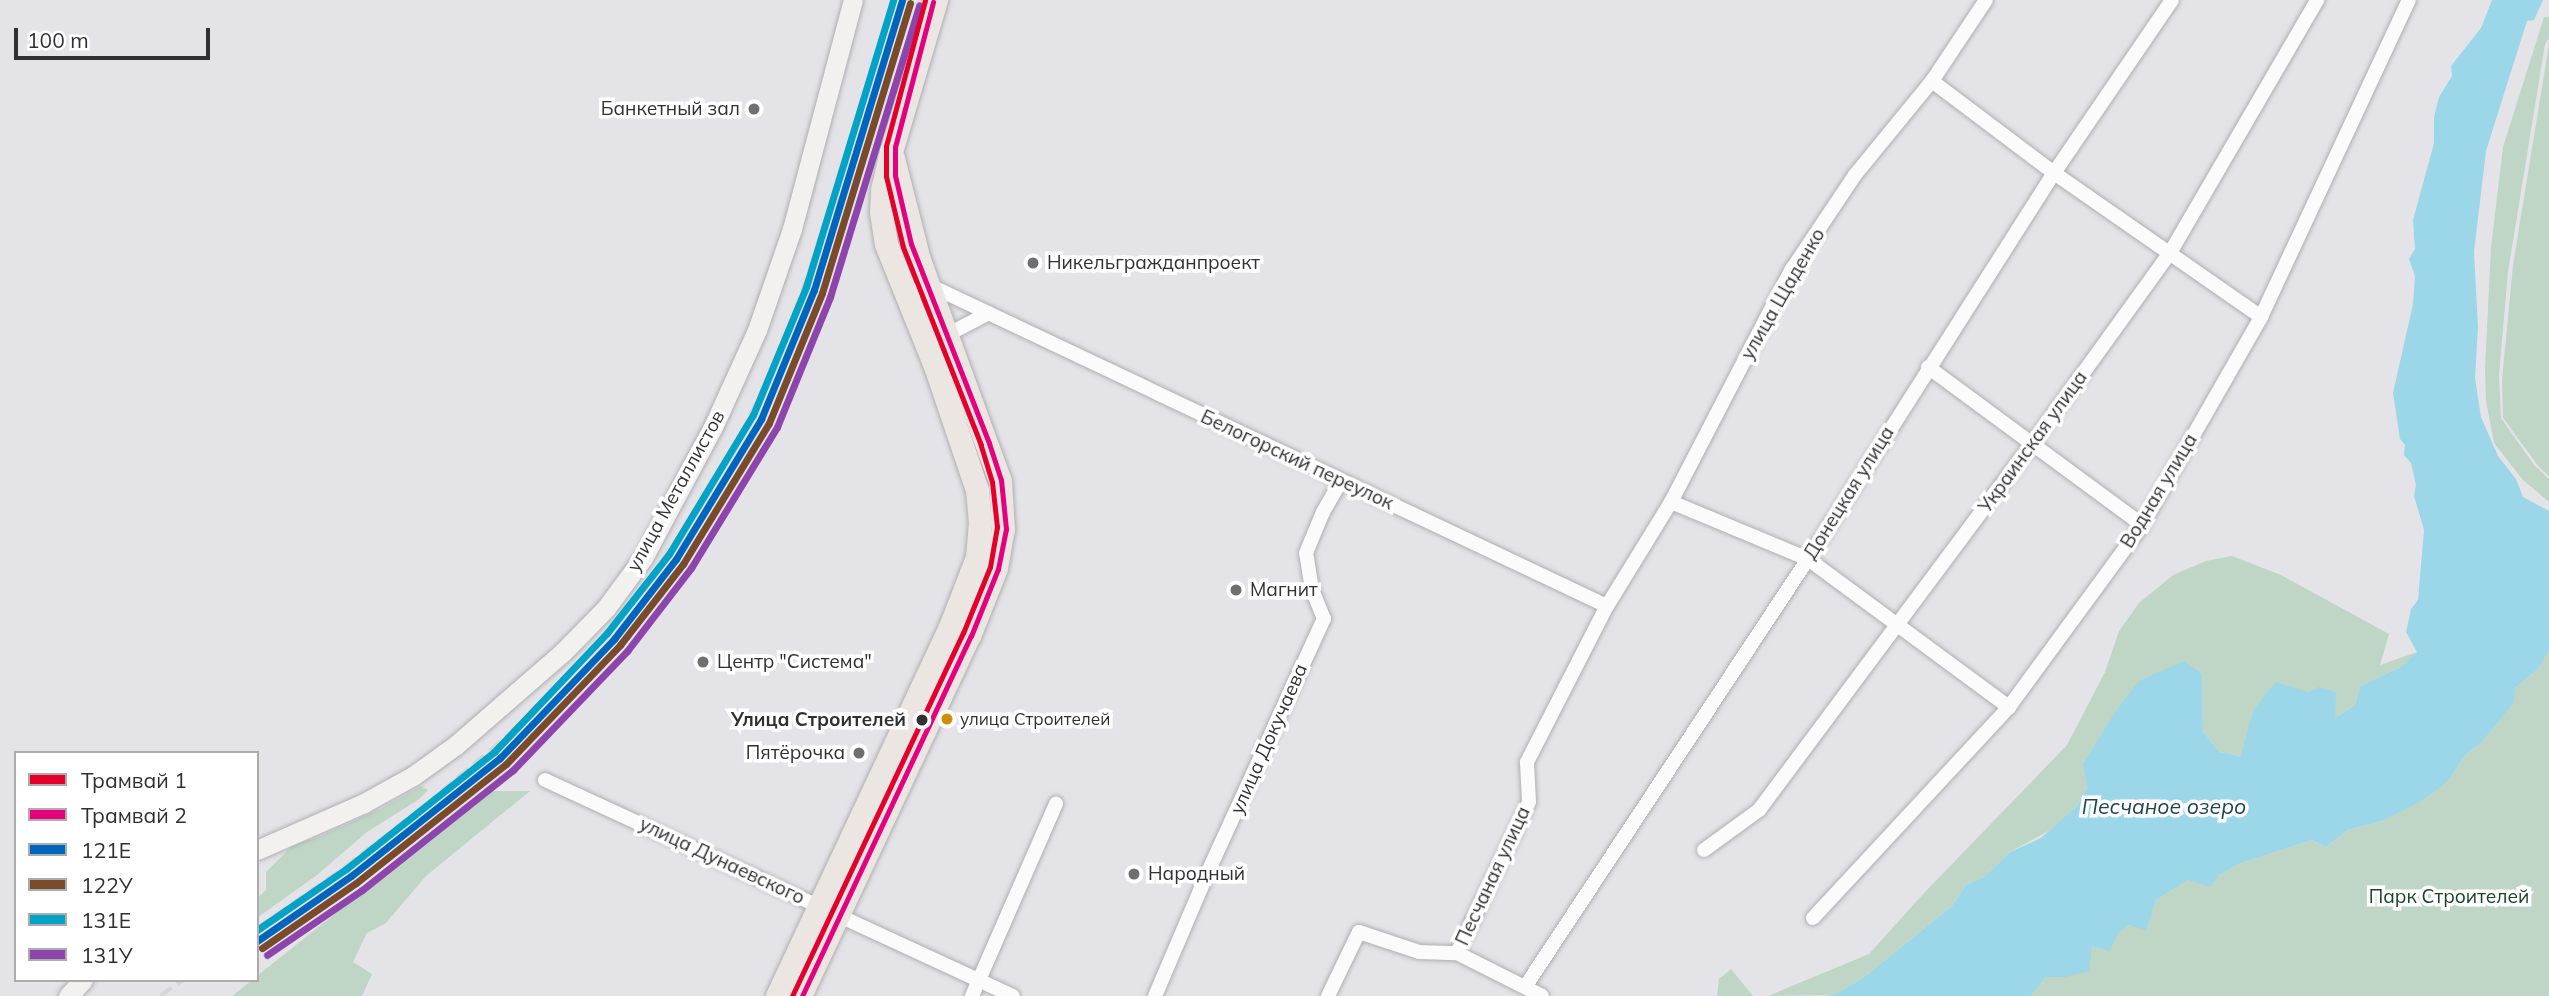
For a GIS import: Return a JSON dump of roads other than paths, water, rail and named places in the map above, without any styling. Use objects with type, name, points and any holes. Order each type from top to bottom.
[{"type":"main road","name":"улица Металлистов","points":[[259,849],[364,803],[413,776],[456,745],[562,653],[606,608],[643,558],[713,427],[757,330],[792,229],[853,0]]},
{"type":"main road","points":[[936,0],[891,152],[882,190],[881,212],[887,244],[926,344],[948,363]]},
{"type":"main road","points":[[778,996],[829,910],[959,632],[976,557],[980,523],[977,490],[929,285],[919,260],[891,152]]},
{"type":"main road","points":[[800,996],[829,910]]},
{"type":"main road","points":[[68,996],[81,982]]},
{"type":"street","name":"улица Щаденко","points":[[1607,606],[1671,502],[1792,269],[1855,175],[1932,81],[1986,0]]},
{"type":"street","name":"Донецкая улица","points":[[1525,987],[1808,559],[2054,173],[2172,0]]},
{"type":"street","name":"Украинская улица","points":[[1704,850],[1759,810],[2032,444],[2170,253],[2317,0]]},
{"type":"street","name":"Водная улица","points":[[1813,918],[2009,707],[2142,525],[2261,317],[2409,0]]},
{"type":"street","points":[[1932,81],[2054,173],[2261,317]]},
{"type":"street","points":[[896,269],[919,260]]},
{"type":"street","points":[[906,294],[929,285]]},
{"type":"street","name":"Белогорский переулок","points":[[929,285],[1607,606]]},
{"type":"street","points":[[948,363],[989,313]]},
{"type":"street","points":[[1928,367],[2142,525]]},
{"type":"street","name":"улица Докучаева","points":[[1155,996],[1207,874],[1324,619],[1312,590],[1306,553],[1323,512],[1341,481]]},
{"type":"street","points":[[1671,502],[1808,559],[2009,707]]},
{"type":"street","name":"Песчаная улица","points":[[1328,996],[1359,932],[1419,952],[1457,953],[1529,803],[1527,762],[1607,606]]},
{"type":"street","name":"улица Дунаевского","points":[[545,779],[1013,996]]},
{"type":"street","points":[[972,996],[1056,804]]},
{"type":"street","points":[[1457,953],[1542,996]]},
{"type":"water","name":"Песчаное озеро","points":[[2492,0],[2543,0],[2534,20],[2527,21],[2486,151],[2474,252],[2478,327],[2475,378],[2481,417],[2498,456],[2516,479],[2523,497],[2549,511],[2549,651],[2538,669],[2515,688],[2514,702],[2481,743],[2466,754],[2448,781],[2423,800],[2382,821],[2348,830],[2326,847],[2312,840],[2241,863],[2219,875],[2210,887],[2188,880],[2156,900],[2146,930],[2129,925],[2118,933],[2110,951],[2092,946],[2089,971],[2065,977],[2046,977],[2031,996],[1823,996],[1834,995],[1863,978],[1952,906],[1966,885],[1984,877],[2010,852],[2041,838],[2077,806],[2087,787],[2083,764],[2117,709],[2139,681],[2184,661],[2202,674],[2203,731],[2219,752],[2241,756],[2253,711],[2275,682],[2308,692],[2319,687],[2336,692],[2335,718],[2355,705],[2360,686],[2401,667],[2417,652],[2406,632],[2411,609],[2418,600],[2424,530],[2414,496],[2416,485],[2411,463],[2404,455],[2405,445],[2400,439],[2393,393],[2413,304],[2415,276],[2409,259],[2415,249],[2413,220],[2434,143],[2434,117],[2439,97],[2452,76],[2451,66],[2481,28]]},
{"type":"railway","points":[[259,927],[345,867],[425,805],[509,734],[568,676],[638,595],[683,530],[731,453],[766,383],[795,311],[845,166],[894,0]]},
{"type":"railway","points":[[160,996],[180,982]]},
{"type":"tram line","name":"1","points":[[792,996],[963,633],[990,567],[997,527],[992,482],[981,445],[903,247],[886,176],[886,146],[925,0]]},
{"type":"tram line","name":"2","points":[[802,996],[971,636],[998,569],[1006,529],[1001,480],[911,244],[895,175],[895,147],[933,2]]},
{"type":"place","name":"Банкетный зал","points":[[754,109]]},
{"type":"place","name":"Никельгражданпроект","points":[[1033,263]]},
{"type":"place","name":"Магнит","points":[[1236,590]]},
{"type":"place","name":"Центр \"Система\"","points":[[703,662]]},
{"type":"place","name":"улица Строителей","points":[[947,719]]},
{"type":"place","name":"Улица Строителей","points":[[922,720]]},
{"type":"place","name":"Пятёрочка","points":[[859,753]]},
{"type":"place","name":"Народный","points":[[1134,874]]},
{"type":"park label","name":"Парк Строителей","points":[[2449,897]]}]
